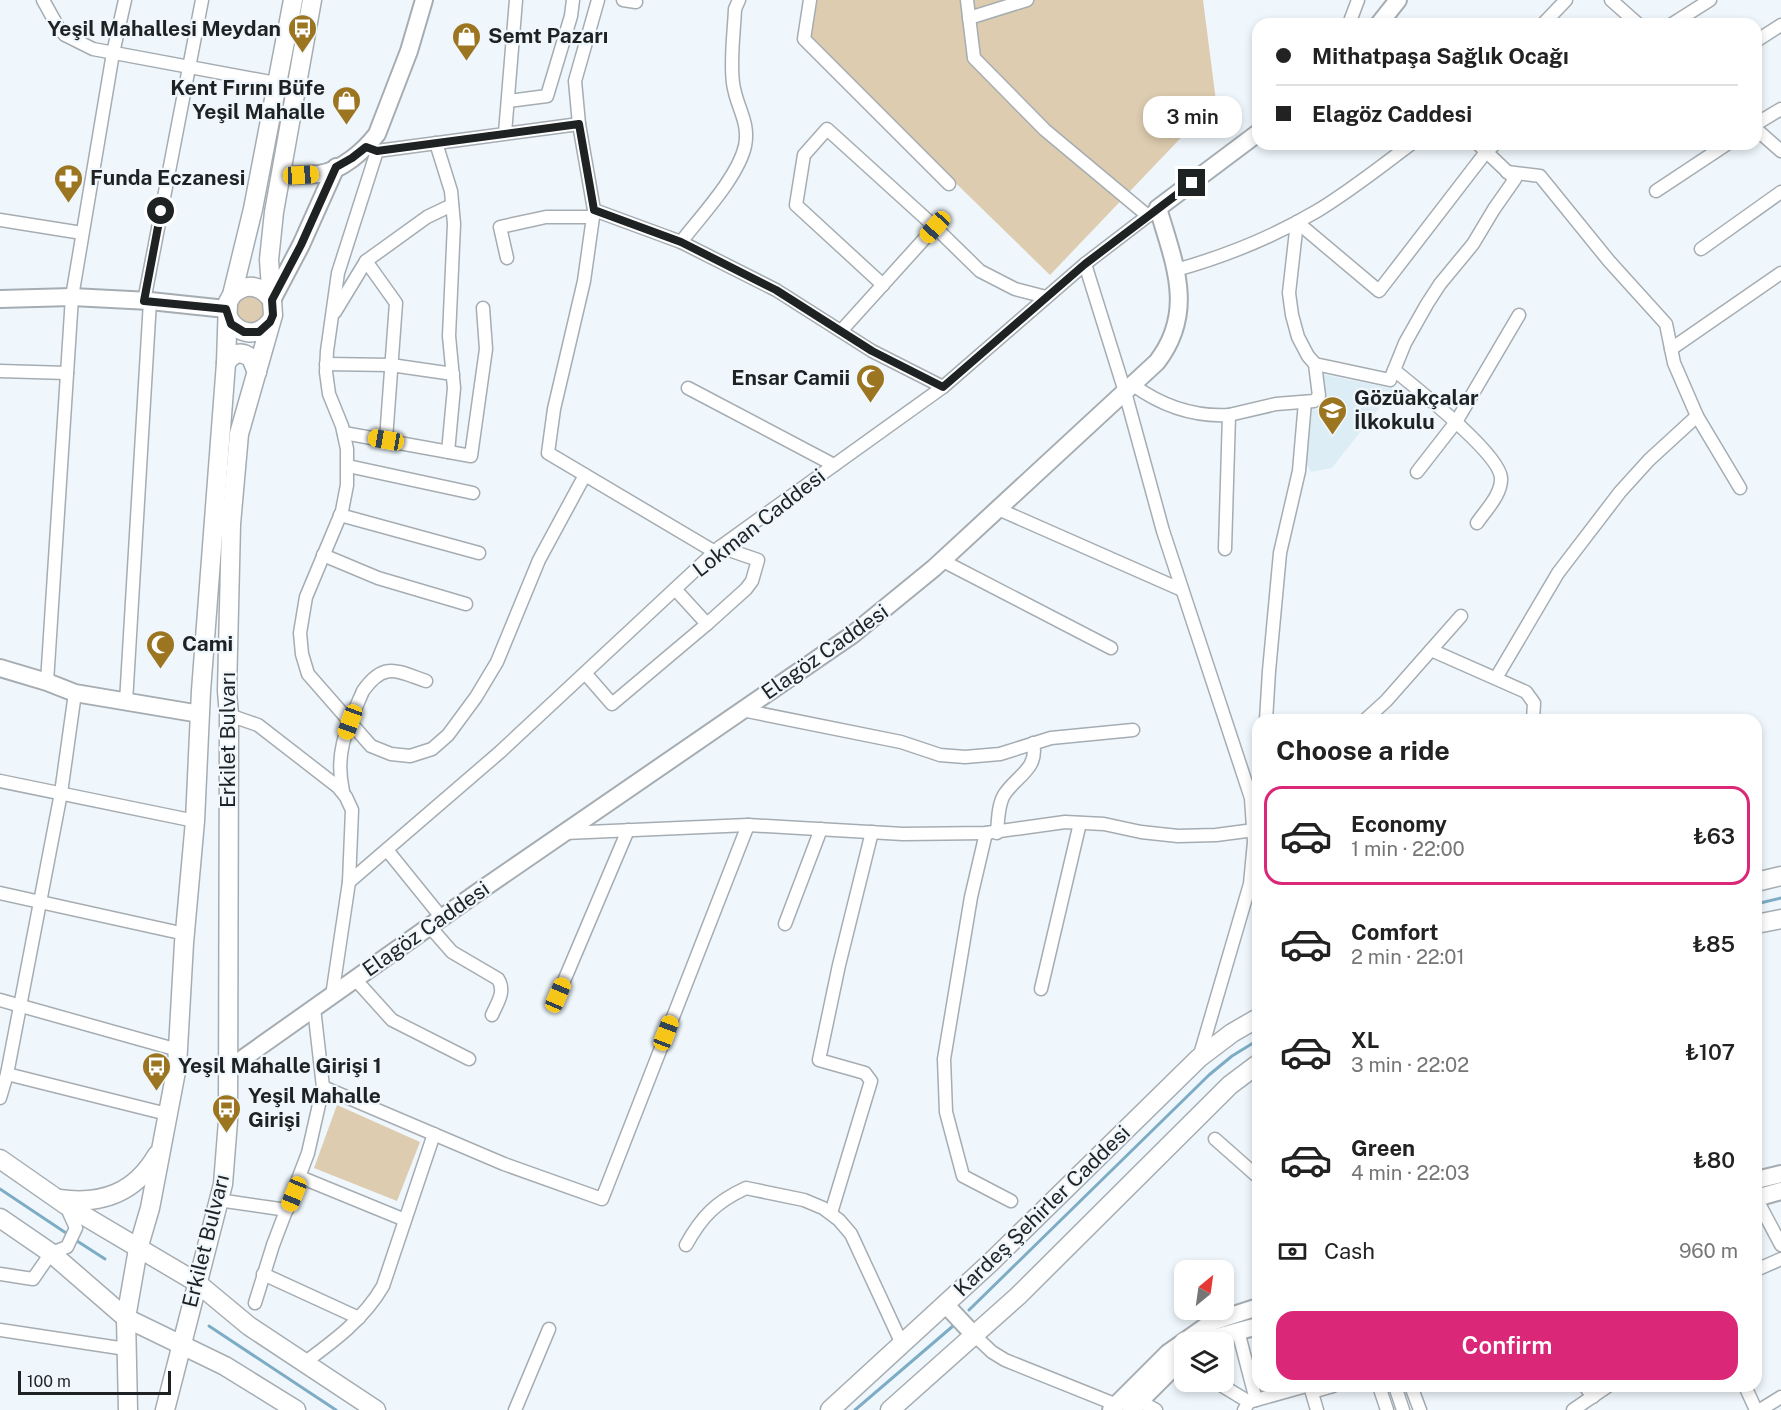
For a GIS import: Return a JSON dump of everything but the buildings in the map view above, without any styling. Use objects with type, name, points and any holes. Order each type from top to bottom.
[{"type":"main road","name":"Erkilet Bulvarı","points":[[128,1410],[126,1318],[138,1249],[150,1208],[177,1066],[229,307],[253,209],[293,0]]},
{"type":"main road","name":"Erkilet Bulvarı","points":[[165,1410],[223,1184],[228,1121],[229,715],[227,692],[231,524],[239,434],[273,315],[269,260],[274,212],[312,0]]},
{"type":"main road","points":[[270,322],[259,332],[251,333],[237,329],[229,307],[238,290],[253,286],[261,289],[272,300]]},
{"type":"main road","points":[[226,363],[236,354],[247,355],[254,362],[257,372]]},
{"type":"main road","points":[[1762,881],[1781,876]]},
{"type":"main road","points":[[1762,923],[1781,919]]},
{"type":"main road","name":"Kardeş Şehirler Caddesi","points":[[830,1410],[945,1304],[1199,1059],[1232,1033],[1252,1021]]},
{"type":"main road","name":"Kardeş Şehirler Caddesi","points":[[890,1410],[1018,1296],[1230,1085],[1252,1068]]},
{"type":"main road","points":[[61,1202],[89,1201],[118,1193],[141,1176],[161,1148]]},
{"type":"main road","points":[[0,1159],[61,1202],[196,1282],[249,1326],[376,1410]]},
{"type":"main road","points":[[0,1218],[59,1250],[126,1318],[225,1365],[288,1407]]},
{"type":"main road","points":[[207,1242],[210,1272],[222,1304]]},
{"type":"street","points":[[44,0],[58,27],[83,46],[276,83]]},
{"type":"street","points":[[47,682],[72,297],[113,53],[125,0]]},
{"type":"street","points":[[126,702],[147,301],[202,0]]},
{"type":"street","points":[[424,0],[409,51],[372,149],[338,273],[326,364],[329,394],[344,433],[348,466],[347,485],[340,515],[311,584],[303,611],[300,633],[302,654],[308,674],[371,746],[397,755],[410,756],[425,752],[443,740],[476,697],[497,662],[539,560],[585,475]]},
{"type":"street","points":[[505,133],[516,0]]},
{"type":"street","points":[[508,101],[547,96],[571,16],[573,0]]},
{"type":"street","points":[[585,673],[612,704],[746,589],[758,560],[717,550],[548,453],[554,409],[584,281],[594,214],[579,124],[575,81],[598,0]]},
{"type":"street","points":[[623,0],[636,2]]},
{"type":"street","points":[[681,242],[732,175],[745,144],[746,122],[737,101],[733,81],[735,9],[739,0]]},
{"type":"street","points":[[810,0],[804,39],[949,184]]},
{"type":"street","points":[[967,0],[974,58],[1045,130],[1153,212],[1252,138]]},
{"type":"street","points":[[969,18],[1027,0]]},
{"type":"street","points":[[1351,18],[1358,0]]},
{"type":"street","points":[[1384,18],[1398,0]]},
{"type":"street","points":[[1550,18],[1566,0]]},
{"type":"street","points":[[1611,0],[1631,18]]},
{"type":"street","points":[[1682,18],[1710,0]]},
{"type":"street","points":[[1762,36],[1781,25]]},
{"type":"street","points":[[1762,120],[1781,109]]},
{"type":"street","points":[[274,212],[285,189],[291,184],[329,170],[372,149],[579,124]]},
{"type":"street","points":[[883,285],[796,205],[804,155],[827,129],[980,271],[1015,289],[1046,297]]},
{"type":"street","points":[[1762,134],[1781,151]]},
{"type":"street","points":[[436,143],[451,191],[454,224],[449,336],[454,388],[448,452]]},
{"type":"street","points":[[1176,270],[1249,246],[1297,222],[1341,195],[1403,150]]},
{"type":"street","points":[[1297,222],[1379,291],[1484,150]]},
{"type":"street","points":[[1314,364],[1390,380],[1406,343],[1427,304],[1440,284],[1473,244],[1515,179],[1489,150]]},
{"type":"street","points":[[1656,191],[1718,150]]},
{"type":"street","points":[[280,176],[329,170]]},
{"type":"street","points":[[272,300],[301,245],[329,170]]},
{"type":"street","points":[[1507,172],[1540,176],[1608,261],[1666,324],[1674,363],[1697,416],[1740,488]]},
{"type":"street","points":[[1701,249],[1781,192]]},
{"type":"street","points":[[331,318],[366,261],[427,217],[452,205]]},
{"type":"street","name":"Lokman Caddesi","points":[[349,882],[500,752],[717,550],[943,387],[1085,264],[1153,212]]},
{"type":"street","name":"Elagöz Caddesi","points":[[228,1069],[436,922],[852,635],[943,561],[1157,362],[1168,346],[1174,332],[1180,302],[1176,270],[1153,212]]},
{"type":"street","points":[[507,258],[500,227],[546,217],[594,214],[681,242],[776,290],[872,351],[943,387]]},
{"type":"street","points":[[0,220],[82,233]]},
{"type":"street","points":[[1129,388],[1181,410],[1205,415],[1228,415],[1276,404],[1314,401],[1319,396],[1314,364],[1298,337],[1290,304],[1289,293],[1297,222]]},
{"type":"street","points":[[841,331],[935,227]]},
{"type":"street","points":[[366,261],[396,303],[386,440]]},
{"type":"street","points":[[1085,264],[1129,388],[1163,531],[1252,790]]},
{"type":"street","points":[[1671,349],[1781,273]]},
{"type":"street","points":[[0,299],[72,297],[229,307]]},
{"type":"street","points":[[344,433],[471,456],[486,349],[483,308]]},
{"type":"street","points":[[1417,472],[1456,422],[1518,315]]},
{"type":"street","points":[[326,364],[391,365],[453,374]]},
{"type":"street","points":[[1394,370],[1456,422],[1498,467],[1501,476],[1499,492],[1477,523]]},
{"type":"street","points":[[0,371],[67,373]]},
{"type":"street","points":[[688,388],[834,465]]},
{"type":"street","points":[[1266,714],[1280,553],[1299,471],[1305,402]]},
{"type":"street","points":[[1225,549],[1228,415]]},
{"type":"street","points":[[1496,678],[1557,573],[1620,492],[1649,460],[1697,416]]},
{"type":"street","points":[[348,466],[472,493]]},
{"type":"street","points":[[998,509],[1182,590]]},
{"type":"street","points":[[340,515],[479,553]]},
{"type":"street","points":[[323,555],[378,578],[466,604]]},
{"type":"street","points":[[943,561],[1112,648]]},
{"type":"street","points":[[675,589],[707,624]]},
{"type":"street","points":[[1372,714],[1386,701],[1461,616]]},
{"type":"street","points":[[1431,650],[1522,690],[1529,695],[1535,709],[1534,714]]},
{"type":"street","points":[[0,668],[75,693],[200,714]]},
{"type":"street","points":[[332,996],[349,882],[352,810],[340,780],[342,744],[363,691],[372,680],[383,672],[393,669],[426,681]]},
{"type":"street","points":[[0,1098],[7,1074],[61,793],[75,693]]},
{"type":"street","points":[[742,710],[901,742],[927,752],[954,757],[994,755],[1065,736],[1133,730]]},
{"type":"street","points":[[229,715],[258,725],[343,791]]},
{"type":"street","points":[[1011,1201],[963,1176],[950,1130],[944,1093],[945,1044],[963,953],[971,897],[1001,802],[1009,788],[1032,764],[1033,743]]},
{"type":"street","points":[[0,781],[195,821]]},
{"type":"street","points":[[564,833],[748,825],[903,834],[991,833],[1045,824],[1080,823],[1104,824],[1141,832],[1178,836],[1216,835],[1252,830]]},
{"type":"street","points":[[1041,990],[1080,823]]},
{"type":"street","points":[[323,1087],[504,1164],[602,1199],[748,825]]},
{"type":"street","points":[[785,924],[821,829]]},
{"type":"street","points":[[558,995],[628,830]]},
{"type":"street","points":[[831,1213],[871,1081],[865,1073],[819,1060],[839,965],[872,832]]},
{"type":"street","points":[[387,850],[436,922],[452,952],[498,979],[502,986],[502,993],[492,1016]]},
{"type":"street","points":[[1199,1059],[1246,901],[1252,871]]},
{"type":"street","points":[[0,893],[185,934]]},
{"type":"street","points":[[355,980],[392,1020],[469,1059]]},
{"type":"street","points":[[0,1000],[178,1050]]},
{"type":"street","points":[[255,1303],[263,1274],[300,1177],[311,1142],[323,1087],[314,1008]]},
{"type":"street","points":[[7,1074],[167,1114]]},
{"type":"street","points":[[304,1363],[359,1318],[383,1286],[434,1134]]},
{"type":"street","points":[[1215,1139],[1252,1172]]},
{"type":"street","points":[[1762,1179],[1781,1174]]},
{"type":"street","points":[[300,1177],[405,1220]]},
{"type":"street","points":[[686,1245],[706,1214],[747,1188],[804,1200],[831,1213],[851,1234],[902,1344]]},
{"type":"street","points":[[1762,1196],[1781,1191]]},
{"type":"street","points":[[218,1200],[287,1210]]},
{"type":"street","points":[[0,1274],[33,1279],[59,1250],[76,1228],[61,1202]]},
{"type":"street","points":[[1762,1209],[1781,1245]]},
{"type":"street","points":[[1762,1267],[1781,1259]]},
{"type":"street","points":[[263,1274],[359,1318]]},
{"type":"street","points":[[945,1304],[992,1352],[1005,1360],[1124,1406],[1156,1410]]},
{"type":"street","points":[[1124,1406],[1168,1353],[1212,1322],[1252,1310]]},
{"type":"street","points":[[1234,1332],[1252,1328]]},
{"type":"street","points":[[515,1410],[549,1329]]},
{"type":"street","points":[[0,1330],[126,1349]]},
{"type":"street","points":[[1238,1331],[1250,1404]]},
{"type":"street","points":[[1124,1406],[1174,1368]]},
{"type":"street","points":[[1231,1392],[1250,1404],[1294,1392]]},
{"type":"street","points":[[1310,1392],[1317,1410]]},
{"type":"street","points":[[1381,1392],[1388,1410]]},
{"type":"street","points":[[1397,1392],[1403,1410]]},
{"type":"street","points":[[1413,1392],[1420,1410]]},
{"type":"street","points":[[1573,1410],[1588,1392]]},
{"type":"street","points":[[1748,1392],[1758,1410],[1781,1397]]},
{"type":"shaded area","points":[[813,0],[1203,0],[1216,101],[1050,275],[815,46],[809,32]]},
{"type":"shaded area","points":[[251,292],[268,307],[262,323],[240,325],[233,305]]},
{"type":"shaded area","name":"Gözüakçalar İlkokulu","points":[[1322,374],[1394,389],[1332,468],[1311,472],[1304,460],[1310,408],[1318,409],[1321,403]]},
{"type":"shaded area","points":[[337,1105],[420,1142],[397,1201],[314,1168]]},
{"type":"waterway","points":[[1762,903],[1781,898]]},
{"type":"waterway","points":[[969,1310],[1209,1075],[1232,1056],[1252,1044]]},
{"type":"waterway","points":[[0,1189],[69,1235]]},
{"type":"waterway","points":[[74,1239],[105,1259]]},
{"type":"waterway","points":[[209,1326],[336,1410]]},
{"type":"waterway","points":[[855,1410],[953,1326]]},
{"type":"place","name":"Yeşil Mahallesi Meydan","points":[[302,54]]},
{"type":"place","name":"Semt Pazarı","points":[[467,62]]},
{"type":"place","name":"Kent Fırını Büfe Yeşil Mahalle","points":[[346,126]]},
{"type":"place","name":"Funda Eczanesi","points":[[69,204]]},
{"type":"place","name":"Ensar Camii","points":[[871,404]]},
{"type":"place","name":"Gözüakçalar İlkokulu","points":[[1333,436]]},
{"type":"place","name":"Cami","points":[[161,670]]},
{"type":"place","name":"Yeşil Mahalle Girişi 1","points":[[157,1092]]},
{"type":"place","name":"Yeşil Mahalle Girişi","points":[[227,1134]]},
{"type":"route","points":[[161,211],[144,301],[226,309],[231,324],[237,329],[251,333],[259,332],[270,322],[274,308],[272,300],[301,245],[336,167],[366,147],[377,151],[579,124],[594,210],[681,242],[776,290],[872,351],[943,387],[1085,264],[1192,183]]}]
